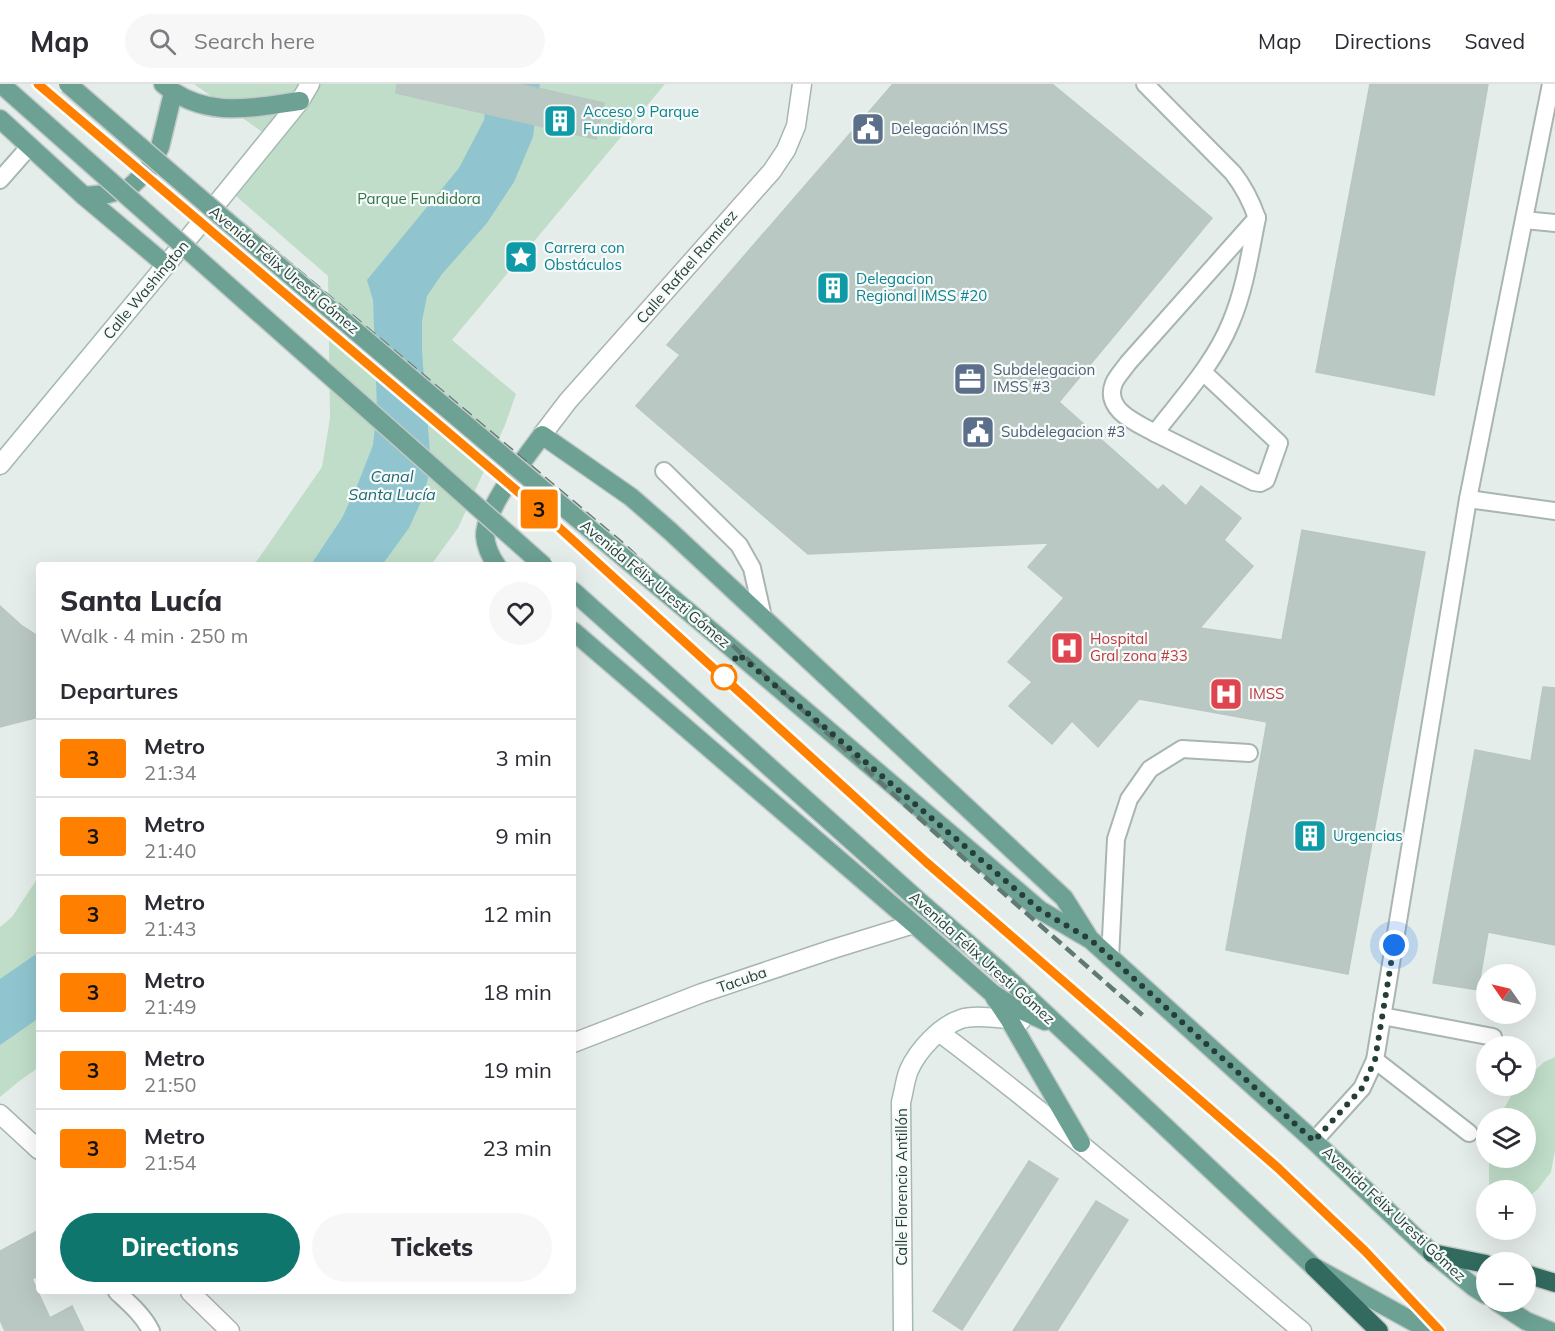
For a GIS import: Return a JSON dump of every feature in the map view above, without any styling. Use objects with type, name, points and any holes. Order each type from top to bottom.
[{"type":"highway","points":[[1432,1252],[1476,1262]]},
{"type":"highway","points":[[1314,1267],[1379,1331]]},
{"type":"highway","points":[[1536,1277],[1555,1283]]},
{"type":"main road","points":[[1,84],[539,562]]},
{"type":"main road","name":"Avenida Félix Uresti Gómez","points":[[68,84],[561,506],[1040,910],[1091,940],[1314,1141],[1432,1252],[1476,1289]]},
{"type":"main road","points":[[84,196],[107,194],[129,188],[148,170],[160,147],[168,88],[197,103],[221,109],[249,108],[300,101]]},
{"type":"main road","points":[[0,119],[84,196],[166,265]]},
{"type":"main road","points":[[494,562],[488,553],[485,536],[487,520],[501,494],[542,435],[631,497],[670,531],[1064,898],[1091,940]]},
{"type":"main road","name":"Avenida Félix Uresti Gómez","points":[[576,594],[1001,972],[1314,1267],[1430,1331]]},
{"type":"main road","points":[[576,634],[992,993],[1029,1014],[1056,1025]]},
{"type":"main road","points":[[992,993],[1081,1143]]},
{"type":"main road","points":[[1512,1312],[1526,1321],[1550,1331]]},
{"type":"street","name":"Calle Washington","points":[[0,465],[300,101],[310,84]]},
{"type":"street","name":"Calle Rafael Ramírez","points":[[542,435],[568,401],[772,171],[786,150],[796,126],[802,84]]},
{"type":"street","name":"Tacuba","points":[[576,1042],[702,993],[914,924]]},
{"type":"street","name":"Calle Florencio Antillón","points":[[901,1330],[901,1102],[909,1071],[922,1049],[939,1032],[962,1018],[1009,1019],[1056,1025]]},
{"type":"street","points":[[939,1032],[1081,1143],[1302,1331]]},
{"type":"street","points":[[0,1114],[36,1147]]},
{"type":"street","points":[[192,1294],[214,1324],[230,1331]]},
{"type":"lane","points":[[1145,84],[1233,173],[1250,198],[1257,218],[1244,282],[1232,322],[1203,372],[1155,434]]},
{"type":"lane","points":[[1314,1141],[1362,1088],[1375,1060],[1468,499],[1551,84]]},
{"type":"lane","points":[[0,180],[30,146]]},
{"type":"lane","points":[[1203,372],[1279,443],[1266,480],[1260,483],[1254,482],[1155,434],[1124,415],[1115,406],[1112,394],[1114,382],[1128,363],[1257,218]]},
{"type":"lane","points":[[1524,220],[1555,223]]},
{"type":"lane","points":[[664,471],[739,545],[752,568],[763,617]]},
{"type":"lane","points":[[1468,499],[1555,511]]},
{"type":"lane","points":[[1110,958],[1116,839],[1128,799],[1150,769],[1182,749],[1249,753]]},
{"type":"lane","points":[[1382,1016],[1488,1036]]},
{"type":"lane","points":[[1375,1060],[1469,1132]]},
{"type":"lane","points":[[119,1294],[136,1309],[151,1331]]},
{"type":"green space","name":"Parque Fundidora","points":[[194,84],[665,84],[452,340],[516,394],[505,425],[458,528],[433,562],[256,562],[322,467],[330,418],[328,276],[236,196],[278,143]]},
{"type":"green space","points":[[36,881],[36,1069],[0,1097],[0,927],[12,917]]},
{"type":"green space","points":[[1555,1057],[1555,1150],[1551,1172],[1536,1191],[1536,1180],[1489,1180],[1489,1168],[1536,1168],[1536,1108],[1504,1108],[1511,1096],[1536,1096],[1536,1070],[1544,1062]]},
{"type":"water","name":"Canal Santa Lucía","points":[[489,84],[540,84],[533,137],[514,182],[487,223],[442,274],[427,296],[422,321],[422,352],[431,465],[424,495],[409,528],[384,562],[313,562],[342,518],[373,445],[377,408],[373,300],[367,280],[459,168],[484,120]]},
{"type":"water","points":[[36,954],[36,1020],[0,1045],[0,979]]},
{"type":"building","name":"Acceso 9 Parque Fundidora","points":[[397,84],[519,84],[604,103],[596,139],[396,93]]},
{"type":"building","points":[[893,84],[1052,84],[1212,218],[1059,402],[1158,490],[1163,485],[1186,506],[1201,486],[1241,518],[1224,540],[1253,566],[1200,628],[1282,640],[1302,530],[1425,552],[1348,974],[1226,950],[1267,722],[1139,699],[1098,747],[1072,721],[1052,744],[1009,706],[1032,682],[1008,662],[1064,598],[1028,567],[1049,543],[808,554],[636,406],[680,355],[667,345]]},
{"type":"building","points":[[1370,84],[1488,84],[1434,395],[1316,372]]},
{"type":"building","points":[[0,606],[36,635],[36,718],[0,727]]},
{"type":"building","points":[[1543,687],[1555,688],[1555,945],[1488,932],[1482,964],[1476,964],[1476,990],[1433,983],[1475,750],[1531,761]]},
{"type":"building","points":[[1029,1161],[1058,1179],[962,1330],[933,1311]]},
{"type":"building","points":[[1096,1201],[1128,1220],[1057,1331],[1013,1331]]},
{"type":"building","points":[[36,1232],[36,1277],[32,1279],[36,1294],[39,1294],[50,1318],[72,1306],[84,1331],[5,1331],[0,1320],[0,1251]]},
{"type":"railway","points":[[38,84],[543,513],[926,862],[1128,1038]]},
{"type":"railway","points":[[76,84],[626,547],[943,840],[1147,1019]]},
{"type":"metro line","name":"3","points":[[38,84],[543,513],[926,862],[1278,1168],[1365,1251],[1440,1331]]},
{"type":"place","name":"Acceso 9 Parque Fundidora","points":[[560,121]]},
{"type":"place","name":"Delegación IMSS","points":[[868,129]]},
{"type":"place","name":"Carrera con Obstáculos","points":[[521,257]]},
{"type":"place","name":"Delegacion Regional IMSS #20","points":[[833,288]]},
{"type":"place","name":"Subdelegacion IMSS #3","points":[[970,379]]},
{"type":"place","name":"Subdelegacion #3","points":[[978,432]]},
{"type":"place","name":"Hospital Gral zona #33","points":[[1067,648]]},
{"type":"place","name":"IMSS","points":[[1226,694]]},
{"type":"place","name":"Urgencias","points":[[1310,836]]},
{"type":"route","points":[[724,677],[738,654],[1040,910],[1091,940],[1314,1141],[1362,1088],[1375,1060],[1394,945]]}]
